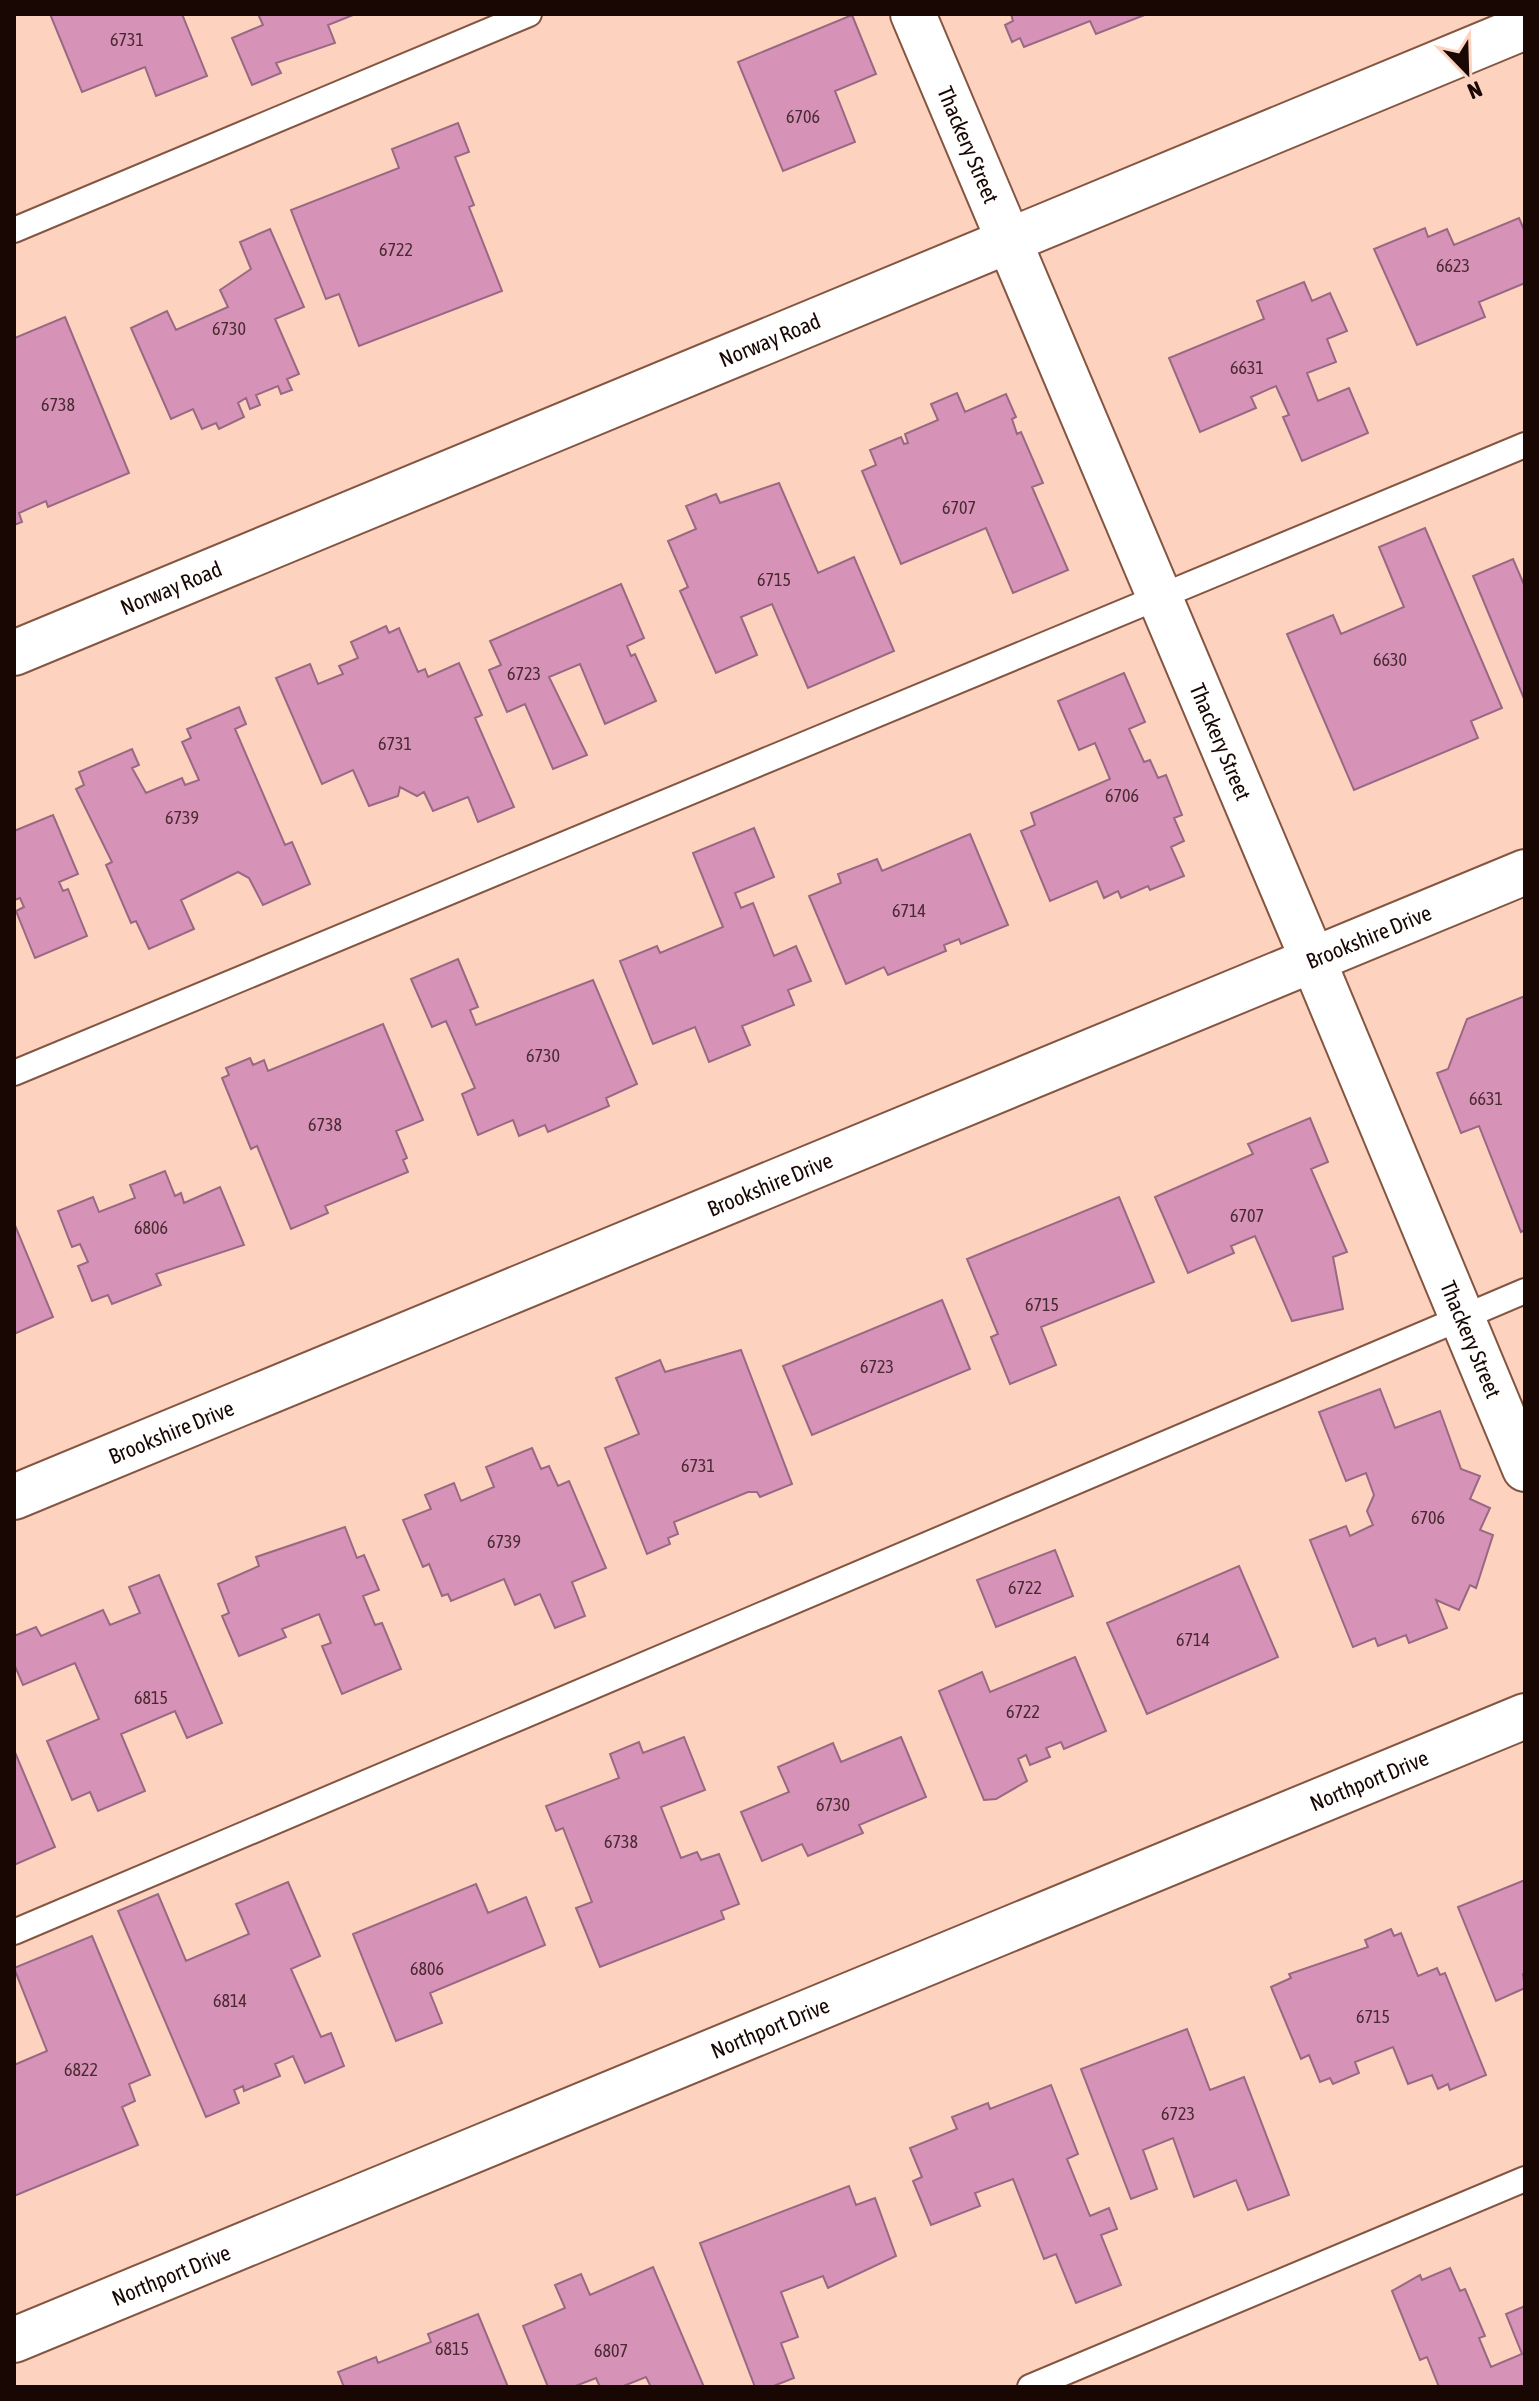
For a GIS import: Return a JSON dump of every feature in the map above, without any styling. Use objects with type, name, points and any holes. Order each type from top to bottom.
[{"type":"street","name":"Thackery Street","points":[[913,14],[1525,1469]]},
{"type":"street","name":"Norway Road","points":[[14,653],[1525,27]]},
{"type":"street","name":"Brookshire Drive","points":[[14,1497],[1525,872]]},
{"type":"street","name":"Northport Drive","points":[[14,2340],[1525,1716]]},
{"type":"lane","points":[[14,230],[529,14]]},
{"type":"lane","points":[[14,1073],[1525,445]]},
{"type":"lane","points":[[14,1932],[1525,1291]]},
{"type":"lane","points":[[1030,2387],[1525,2179]]},
{"type":"building","points":[[50,14],[182,14],[207,76],[156,96],[145,67],[82,92]]},
{"type":"building","points":[[258,14],[353,15],[328,25],[335,43],[276,63],[281,73],[252,85],[232,38],[263,25]]},
{"type":"building","points":[[1011,14],[1147,14],[1096,34],[1090,21],[1024,47],[1020,38],[1012,42],[1005,25],[1013,21]]},
{"type":"building","points":[[852,15],[876,74],[835,91],[855,142],[783,171],[738,62]]},
{"type":"building","points":[[458,123],[469,152],[455,157],[474,205],[469,207],[502,291],[359,346],[339,294],[326,299],[291,210],[399,168],[392,149]]},
{"type":"building","points":[[1519,218],[1525,232],[1525,283],[1479,302],[1485,317],[1417,345],[1374,249],[1425,228],[1428,237],[1447,229],[1454,245]]},
{"type":"building","points":[[270,229],[304,307],[275,319],[299,374],[287,379],[292,390],[281,394],[278,386],[256,395],[260,405],[250,409],[246,398],[238,403],[244,417],[219,429],[216,423],[202,429],[193,409],[171,419],[131,328],[167,311],[176,330],[228,307],[220,290],[251,269],[240,242]]},
{"type":"building","points":[[1304,282],[1312,301],[1330,293],[1347,331],[1327,339],[1336,362],[1307,373],[1318,401],[1349,388],[1368,433],[1302,461],[1283,417],[1289,415],[1276,386],[1251,397],[1256,408],[1200,432],[1169,358],[1264,319],[1257,301]]},
{"type":"building","points":[[65,317],[129,473],[48,507],[46,501],[19,513],[22,522],[14,525],[14,334],[15,338]]},
{"type":"building","points":[[957,393],[965,412],[1006,394],[1016,417],[1012,419],[1017,434],[1021,432],[1043,483],[1032,487],[1068,570],[1013,593],[986,528],[901,564],[862,471],[876,465],[870,450],[901,437],[904,444],[908,443],[905,434],[938,420],[931,404]]},
{"type":"building","points":[[779,483],[818,573],[854,557],[894,651],[808,688],[772,604],[741,617],[757,655],[716,673],[680,591],[688,587],[668,541],[696,529],[686,506],[716,494],[720,503]]},
{"type":"building","points":[[1425,528],[1502,708],[1471,721],[1478,738],[1354,790],[1287,634],[1333,615],[1341,634],[1404,607],[1379,547]]},
{"type":"building","points":[[1513,559],[1525,587],[1525,701],[1473,576]]},
{"type":"building","points":[[621,584],[644,638],[627,646],[631,656],[635,654],[656,701],[605,724],[580,664],[549,677],[587,755],[553,769],[525,704],[507,712],[489,670],[501,665],[490,641]]},
{"type":"building","points":[[386,626],[389,633],[399,628],[418,672],[425,669],[428,677],[459,663],[482,715],[475,718],[514,807],[478,822],[468,797],[433,811],[424,792],[417,796],[400,787],[398,796],[369,806],[353,770],[322,784],[276,678],[310,664],[318,684],[343,674],[339,666],[358,658],[351,642]]},
{"type":"building","points":[[1124,673],[1145,722],[1129,729],[1144,762],[1150,760],[1158,778],[1166,775],[1182,815],[1174,818],[1184,841],[1171,847],[1184,876],[1150,890],[1148,886],[1121,898],[1118,891],[1104,898],[1097,881],[1050,901],[1021,831],[1035,825],[1031,813],[1110,779],[1095,743],[1079,750],[1058,701]]},
{"type":"building","points":[[239,707],[246,724],[235,729],[285,845],[292,842],[310,884],[263,905],[249,878],[238,872],[181,900],[194,929],[149,949],[136,921],[131,923],[106,865],[112,862],[76,789],[84,785],[79,772],[132,749],[139,765],[132,768],[146,793],[182,778],[185,785],[199,780],[182,742],[191,738],[187,729]]},
{"type":"building","points":[[53,815],[78,874],[59,882],[63,891],[68,889],[87,936],[35,958],[16,911],[24,907],[20,898],[14,900],[14,831]]},
{"type":"building","points":[[754,828],[774,877],[735,893],[741,908],[753,903],[774,956],[796,946],[811,981],[788,990],[794,1005],[742,1026],[750,1045],[709,1062],[695,1027],[653,1044],[620,961],[657,946],[660,953],[723,927],[693,853]]},
{"type":"building","points":[[970,834],[1008,925],[961,944],[959,939],[944,945],[946,951],[888,975],[884,967],[846,984],[809,896],[841,883],[838,874],[877,859],[882,871]]},
{"type":"building","points":[[458,959],[478,1007],[470,1010],[476,1025],[593,980],[637,1084],[606,1098],[609,1106],[548,1132],[545,1125],[519,1136],[513,1120],[478,1135],[462,1094],[475,1088],[446,1021],[432,1027],[411,979]]},
{"type":"building","points":[[1525,996],[1525,1230],[1521,1232],[1479,1126],[1461,1133],[1437,1073],[1448,1069],[1467,1019]]},
{"type":"building","points":[[383,1024],[423,1120],[396,1131],[407,1158],[403,1160],[408,1172],[325,1206],[328,1213],[291,1229],[257,1146],[251,1149],[222,1078],[229,1075],[226,1068],[250,1058],[253,1065],[264,1060],[268,1071]]},
{"type":"building","points":[[1310,1118],[1328,1162],[1311,1169],[1347,1252],[1333,1257],[1343,1309],[1292,1321],[1255,1236],[1231,1246],[1234,1253],[1188,1273],[1155,1197],[1253,1154],[1248,1144]]},
{"type":"building","points":[[165,1171],[175,1196],[181,1193],[184,1203],[220,1187],[244,1245],[156,1274],[161,1285],[112,1304],[108,1295],[92,1301],[78,1266],[88,1262],[80,1244],[72,1247],[58,1211],[93,1197],[99,1212],[135,1198],[130,1185]]},
{"type":"building","points":[[1119,1197],[1154,1282],[1041,1327],[1056,1365],[1010,1384],[991,1337],[998,1334],[967,1259]]},
{"type":"building","points":[[14,1223],[53,1317],[14,1334]]},
{"type":"building","points":[[942,1300],[970,1369],[812,1435],[783,1366]]},
{"type":"building","points":[[741,1350],[792,1484],[760,1497],[757,1492],[748,1492],[674,1522],[678,1534],[668,1538],[670,1544],[647,1554],[605,1448],[639,1434],[616,1378],[660,1360],[665,1372]]},
{"type":"building","points":[[1380,1389],[1395,1428],[1440,1411],[1461,1469],[1480,1476],[1470,1499],[1490,1508],[1480,1530],[1493,1535],[1476,1588],[1470,1585],[1459,1610],[1436,1600],[1447,1628],[1409,1643],[1406,1635],[1378,1646],[1375,1638],[1353,1647],[1310,1540],[1346,1526],[1350,1536],[1373,1525],[1367,1511],[1374,1495],[1366,1473],[1346,1481],[1319,1412]]},
{"type":"building","points":[[532,1448],[541,1469],[549,1466],[558,1486],[569,1481],[606,1568],[572,1582],[585,1616],[555,1628],[540,1594],[515,1605],[504,1579],[451,1601],[448,1594],[442,1596],[429,1564],[423,1567],[403,1520],[431,1509],[425,1495],[454,1483],[461,1501],[494,1487],[486,1467]]},
{"type":"building","points":[[345,1527],[357,1558],[364,1555],[379,1590],[363,1596],[375,1625],[382,1623],[401,1669],[342,1694],[322,1646],[331,1643],[319,1614],[282,1629],[286,1637],[239,1656],[222,1616],[229,1613],[218,1584],[259,1566],[256,1557]]},
{"type":"building","points":[[1055,1550],[1073,1596],[996,1627],[977,1580]]},
{"type":"building","points":[[1239,1566],[1278,1657],[1147,1714],[1107,1623]]},
{"type":"building","points":[[159,1575],[222,1723],[187,1738],[175,1711],[121,1734],[145,1791],[98,1811],[90,1792],[72,1800],[47,1741],[99,1719],[75,1663],[23,1685],[14,1664],[14,1636],[36,1627],[41,1636],[103,1610],[110,1625],[140,1613],[129,1587]]},
{"type":"building","points":[[1075,1657],[1106,1731],[1064,1749],[1061,1742],[1046,1748],[1050,1757],[1030,1765],[1026,1755],[1018,1759],[1027,1781],[996,1799],[984,1800],[939,1691],[982,1672],[990,1692]]},
{"type":"building","points":[[684,1737],[705,1790],[661,1807],[681,1858],[697,1852],[701,1860],[719,1854],[739,1904],[721,1911],[724,1919],[600,1967],[576,1908],[592,1902],[563,1828],[556,1831],[546,1806],[619,1778],[610,1754],[639,1742],[643,1753]]},
{"type":"building","points":[[901,1737],[926,1797],[859,1825],[863,1833],[808,1856],[802,1844],[762,1861],[741,1812],[789,1792],[778,1767],[833,1743],[841,1762]]},
{"type":"building","points":[[14,1750],[55,1847],[14,1865]]},
{"type":"building","points":[[1525,1880],[1525,1988],[1496,2001],[1458,1907]]},
{"type":"building","points":[[288,1882],[320,1956],[291,1969],[321,2037],[331,2033],[344,2066],[305,2083],[293,2056],[275,2064],[280,2076],[244,2091],[243,2086],[234,2090],[239,2103],[206,2117],[118,1911],[158,1894],[186,1961],[249,1934],[236,1904]]},
{"type":"building","points":[[476,1884],[488,1913],[526,1897],[545,1945],[430,1993],[442,2023],[396,2041],[353,1934]]},
{"type":"building","points":[[1391,1929],[1394,1936],[1401,1933],[1418,1976],[1437,1968],[1440,1975],[1445,1973],[1486,2075],[1450,2090],[1448,2084],[1438,2089],[1432,2075],[1408,2084],[1393,2047],[1355,2062],[1359,2073],[1333,2084],[1330,2078],[1320,2082],[1309,2055],[1301,2059],[1271,1987],[1291,1978],[1289,1974],[1368,1947],[1365,1940]]},
{"type":"building","points":[[92,1936],[150,2075],[129,2084],[135,2101],[122,2107],[138,2145],[14,2196],[14,2065],[47,2051],[14,1968]]},
{"type":"building","points":[[1187,2029],[1210,2090],[1244,2077],[1289,2195],[1248,2210],[1236,2180],[1194,2197],[1173,2138],[1143,2150],[1157,2189],[1131,2199],[1081,2069]]},
{"type":"building","points":[[1051,2085],[1078,2154],[1067,2159],[1090,2216],[1109,2208],[1117,2229],[1101,2235],[1121,2285],[1076,2303],[1056,2254],[1044,2259],[1013,2179],[975,2193],[980,2206],[931,2225],[913,2181],[922,2177],[910,2148],[957,2129],[952,2117],[988,2103],[990,2109]]},
{"type":"building","points":[[849,2186],[856,2205],[875,2198],[896,2256],[828,2288],[823,2276],[781,2292],[798,2337],[781,2343],[794,2378],[771,2387],[755,2387],[700,2243]]},
{"type":"building","points":[[653,2267],[704,2387],[651,2387],[646,2377],[621,2387],[600,2387],[596,2378],[573,2387],[548,2387],[523,2326],[565,2308],[555,2285],[581,2274],[590,2295]]},
{"type":"building","points":[[1450,2268],[1460,2291],[1465,2289],[1485,2336],[1479,2338],[1491,2367],[1522,2354],[1506,2314],[1525,2306],[1525,2387],[1439,2387],[1427,2357],[1420,2360],[1392,2291],[1420,2275],[1422,2280]]},
{"type":"building","points":[[478,2314],[508,2387],[344,2387],[338,2372],[376,2357],[378,2363],[431,2342],[428,2334]]}]
